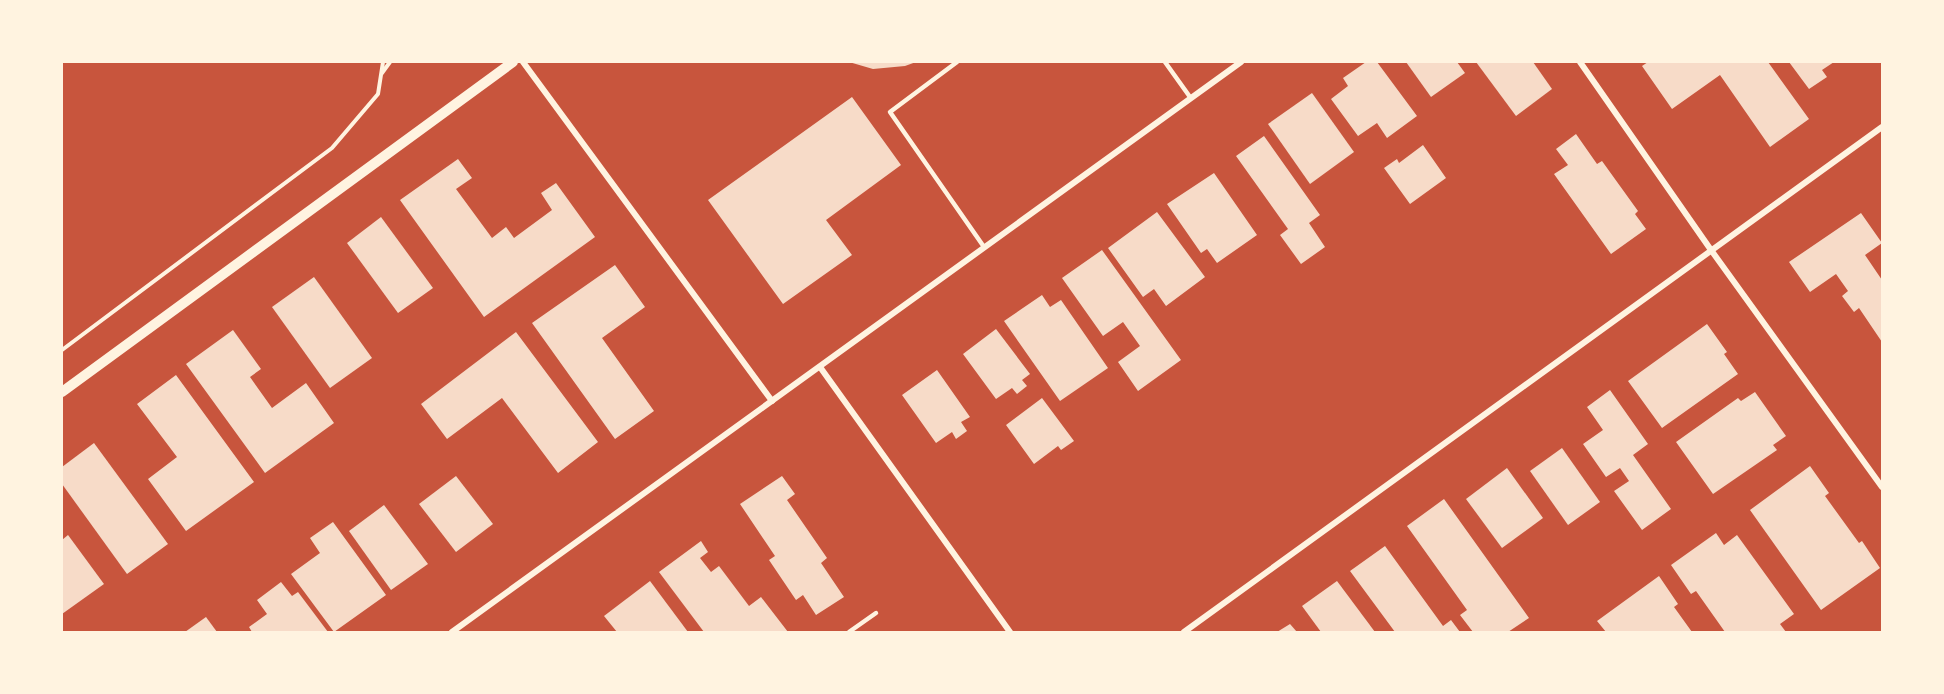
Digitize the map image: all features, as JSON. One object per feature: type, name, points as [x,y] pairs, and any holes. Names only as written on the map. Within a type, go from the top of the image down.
[{"type":"street","points":[[62,392],[513,62]]},
{"type":"street","points":[[523,62],[772,400]]},
{"type":"street","points":[[452,633],[1241,62]]},
{"type":"street","points":[[1580,62],[1711,250],[1882,487]]},
{"type":"street","points":[[1184,633],[1882,127]]},
{"type":"street","points":[[820,367],[1010,633]]},
{"type":"lane","points":[[957,62],[890,112],[984,248]]},
{"type":"lane","points":[[1165,62],[1190,97]]},
{"type":"lane","points":[[849,633],[876,614]]},
{"type":"path","points":[[62,350],[332,148],[378,94],[383,62]]},
{"type":"path","points":[[381,74],[390,62]]},
{"type":"building","points":[[849,62],[916,62],[905,66],[873,69]]},
{"type":"building","points":[[1366,62],[1377,62],[1417,116],[1387,138],[1377,123],[1358,136],[1331,99],[1348,86],[1343,78]]},
{"type":"building","points":[[1406,62],[1457,62],[1465,73],[1431,97]]},
{"type":"building","points":[[1476,62],[1533,62],[1552,89],[1516,116]]},
{"type":"building","points":[[1648,62],[1768,62],[1809,119],[1770,147],[1720,75],[1672,109],[1642,66]]},
{"type":"building","points":[[1789,62],[1834,62],[1822,70],[1827,77],[1809,89]]},
{"type":"building","points":[[1312,93],[1354,152],[1310,184],[1268,124]]},
{"type":"building","points":[[852,97],[901,165],[826,220],[852,255],[783,304],[708,200]]},
{"type":"building","points":[[1576,134],[1597,164],[1602,161],[1638,211],[1635,214],[1646,229],[1611,254],[1554,174],[1568,165],[1556,149]]},
{"type":"building","points":[[1264,136],[1320,215],[1309,223],[1325,247],[1301,264],[1280,235],[1288,229],[1236,156]]},
{"type":"building","points":[[1423,145],[1446,178],[1410,204],[1384,168],[1397,159],[1399,163]]},
{"type":"building","points":[[458,159],[472,178],[456,189],[492,238],[506,227],[514,238],[552,210],[541,193],[556,183],[595,237],[484,317],[400,200]]},
{"type":"building","points":[[1214,173],[1257,235],[1217,263],[1207,249],[1201,253],[1167,204]]},
{"type":"building","points":[[1157,212],[1205,277],[1166,306],[1154,289],[1143,297],[1108,248]]},
{"type":"building","points":[[1861,213],[1882,243],[1865,255],[1882,280],[1882,342],[1859,308],[1854,312],[1842,296],[1848,291],[1836,274],[1810,292],[1789,262]]},
{"type":"building","points":[[381,217],[433,288],[398,313],[347,243]]},
{"type":"building","points":[[1102,250],[1181,360],[1138,391],[1118,362],[1140,346],[1123,322],[1103,336],[1062,278]]},
{"type":"building","points":[[615,265],[645,307],[602,338],[654,411],[615,439],[532,323]]},
{"type":"building","points":[[314,277],[372,358],[330,388],[272,307]]},
{"type":"building","points":[[1042,295],[1050,307],[1061,300],[1108,368],[1060,401],[1004,321]]},
{"type":"building","points":[[1707,324],[1727,352],[1724,354],[1738,374],[1662,428],[1628,381]]},
{"type":"building","points":[[996,329],[1030,374],[1022,380],[1027,386],[1017,394],[1012,388],[996,399],[963,354]]},
{"type":"building","points":[[233,330],[261,369],[250,377],[272,408],[306,383],[334,423],[265,473],[186,364]]},
{"type":"building","points":[[516,332],[598,442],[558,473],[502,398],[447,439],[421,404]]},
{"type":"building","points":[[937,370],[970,417],[961,422],[967,431],[956,439],[952,432],[936,443],[902,395]]},
{"type":"building","points":[[176,375],[254,482],[186,531],[148,479],[177,457],[137,404]]},
{"type":"building","points":[[1610,390],[1648,444],[1633,455],[1671,509],[1642,530],[1614,491],[1629,481],[1620,468],[1606,477],[1583,444],[1603,430],[1587,407]]},
{"type":"building","points":[[1755,392],[1786,436],[1773,445],[1777,450],[1713,494],[1676,442],[1738,398],[1741,401]]},
{"type":"building","points":[[1042,398],[1074,441],[1061,450],[1058,446],[1034,464],[1006,425]]},
{"type":"building","points":[[94,443],[168,544],[127,574],[62,484],[62,467]]},
{"type":"building","points":[[1562,448],[1600,502],[1568,525],[1530,471]]},
{"type":"building","points":[[1810,466],[1829,493],[1825,496],[1859,543],[1862,541],[1880,568],[1821,610],[1750,510]]},
{"type":"building","points":[[1507,468],[1543,518],[1502,548],[1466,499]]},
{"type":"building","points":[[456,476],[493,524],[456,552],[419,504]]},
{"type":"building","points":[[782,476],[795,494],[787,500],[827,558],[821,563],[844,597],[816,615],[803,595],[796,600],[769,560],[775,556],[740,504]]},
{"type":"building","points":[[1444,499],[1529,618],[1508,632],[1473,632],[1460,615],[1467,610],[1407,526]]},
{"type":"building","points":[[384,505],[428,564],[391,590],[349,531]]},
{"type":"building","points":[[333,522],[386,595],[334,632],[291,574],[320,553],[310,538]]},
{"type":"building","points":[[1716,533],[1724,545],[1737,535],[1794,614],[1780,624],[1786,632],[1725,632],[1696,591],[1691,594],[1671,565]]},
{"type":"building","points":[[68,535],[104,584],[62,614],[62,540]]},
{"type":"building","points":[[701,541],[708,552],[700,558],[711,572],[719,566],[749,606],[761,597],[788,632],[704,632],[659,572]]},
{"type":"building","points":[[1385,546],[1443,626],[1451,620],[1460,632],[1395,632],[1350,571]]},
{"type":"building","points":[[1659,576],[1678,604],[1674,607],[1692,632],[1606,632],[1597,621]]},
{"type":"building","points":[[650,581],[688,632],[617,632],[604,616]]},
{"type":"building","points":[[1337,581],[1375,632],[1321,632],[1302,606]]},
{"type":"building","points":[[281,582],[292,596],[298,592],[328,632],[252,632],[249,627],[267,614],[257,600]]},
{"type":"building","points":[[206,617],[217,632],[185,632]]},
{"type":"building","points":[[1290,624],[1297,632],[1277,632]]}]
